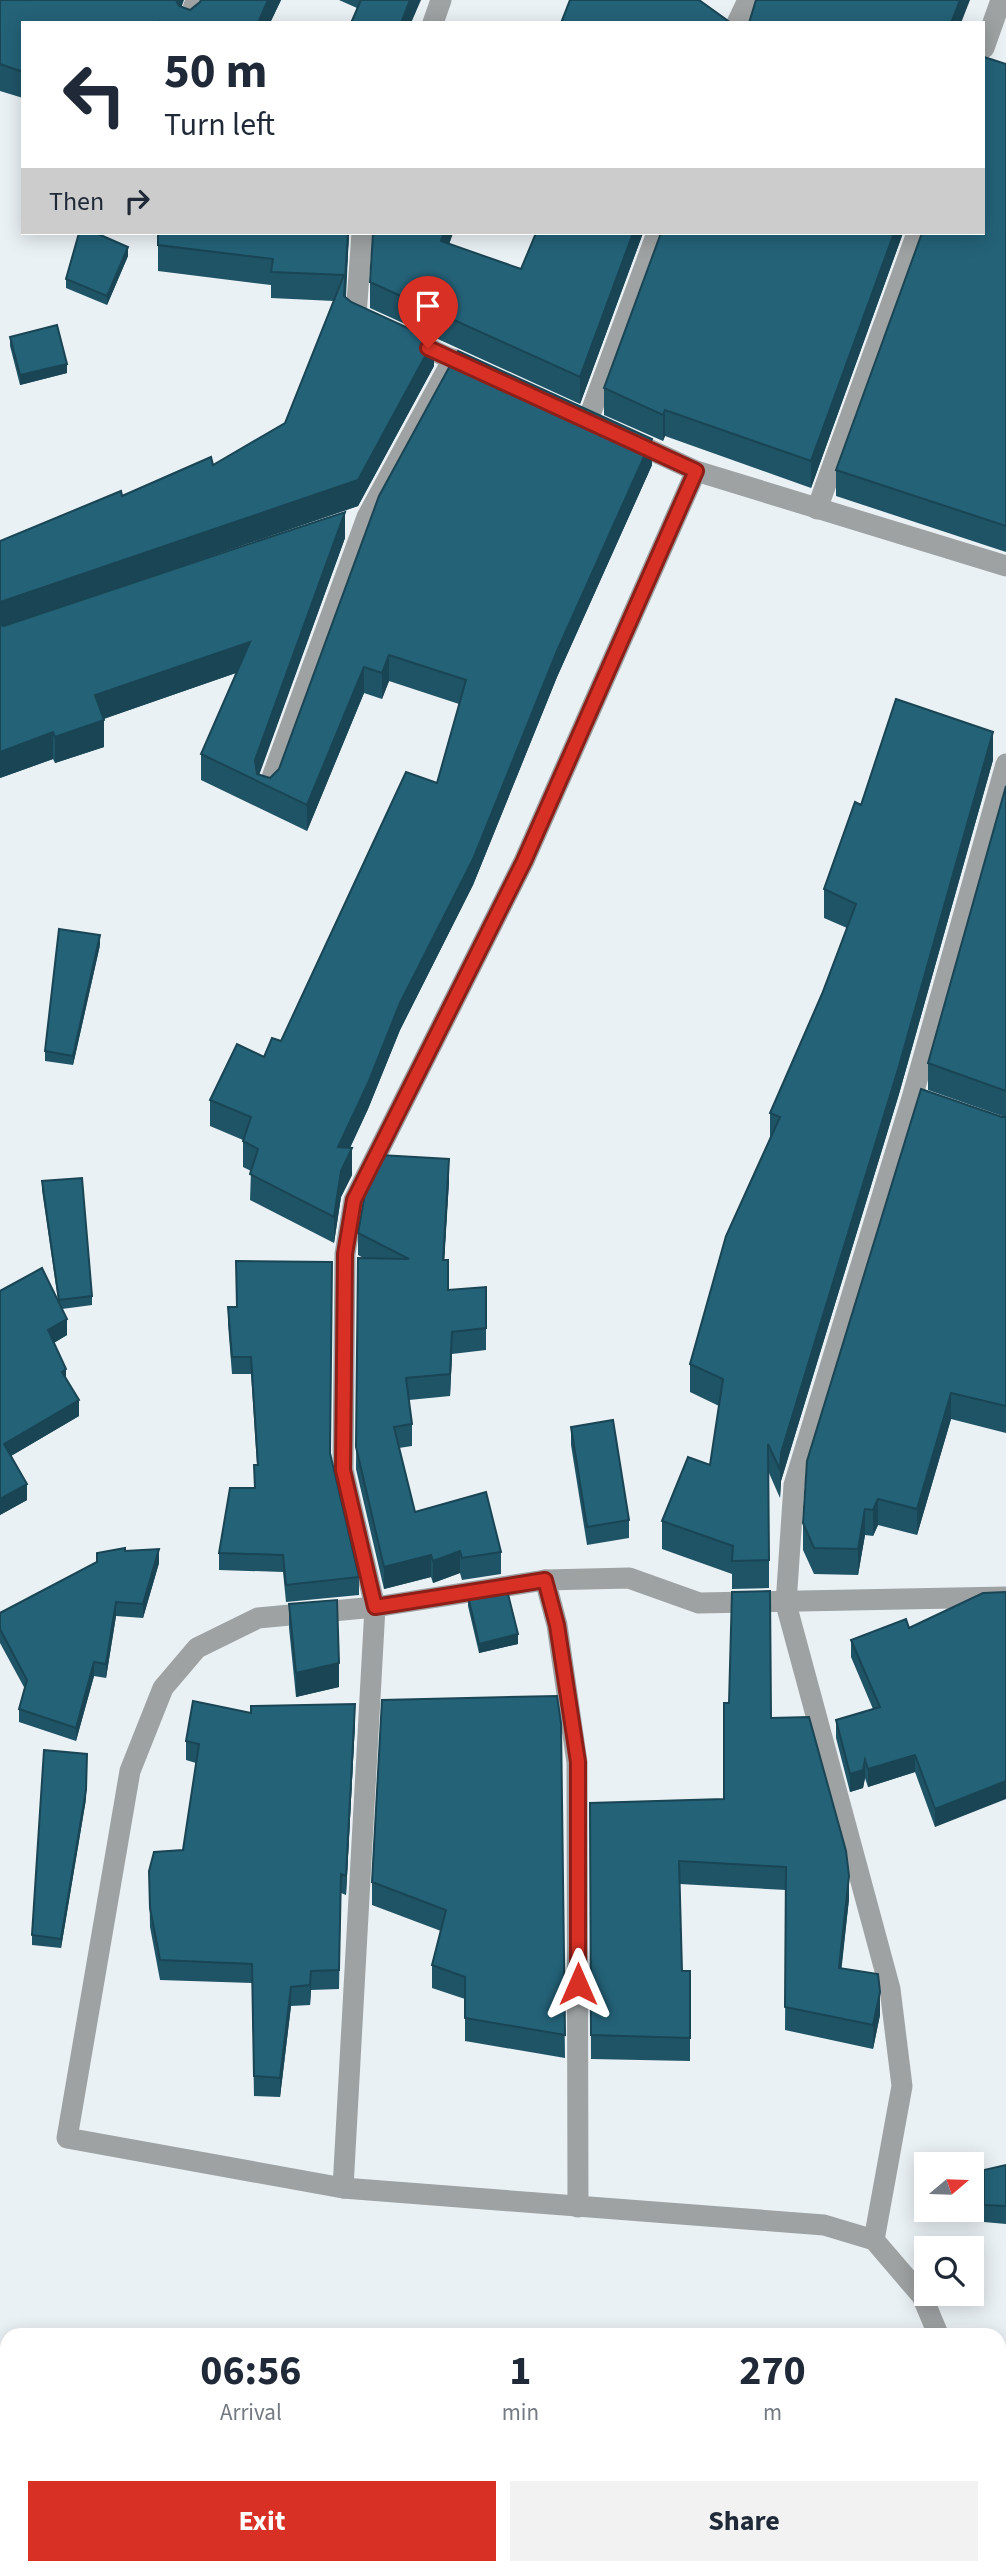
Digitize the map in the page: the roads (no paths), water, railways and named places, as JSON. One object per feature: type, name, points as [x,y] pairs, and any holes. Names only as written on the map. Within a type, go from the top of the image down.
[{"type":"street","points":[[189,21],[196,0]]},
{"type":"street","points":[[434,21],[442,0]]},
{"type":"street","points":[[738,21],[748,0]]},
{"type":"street","points":[[985,44],[1001,0]]},
{"type":"street","points":[[362,235],[356,316],[502,381]]},
{"type":"street","points":[[588,420],[656,235]]},
{"type":"street","points":[[817,509],[916,235]]},
{"type":"street","points":[[267,790],[367,517],[453,359]]},
{"type":"street","points":[[563,409],[696,471],[1006,566]]},
{"type":"street","points":[[343,2188],[375,1607],[343,1470],[345,1254],[354,1200],[524,861],[696,471]]},
{"type":"street","points":[[341,526],[367,517]]},
{"type":"street","points":[[874,2240],[902,2086],[890,1989],[786,1604],[794,1485],[912,1098],[1006,764]]},
{"type":"street","points":[[912,1098],[935,1106]]},
{"type":"street","points":[[935,2328],[922,2296],[874,2240],[824,2225],[343,2188],[67,2137],[130,1771],[163,1688],[197,1648],[258,1618],[375,1607],[545,1580],[629,1578],[699,1603],[786,1604],[1006,1597]]},
{"type":"street","points":[[545,1580],[557,1625],[578,1762],[578,2207]]}]
